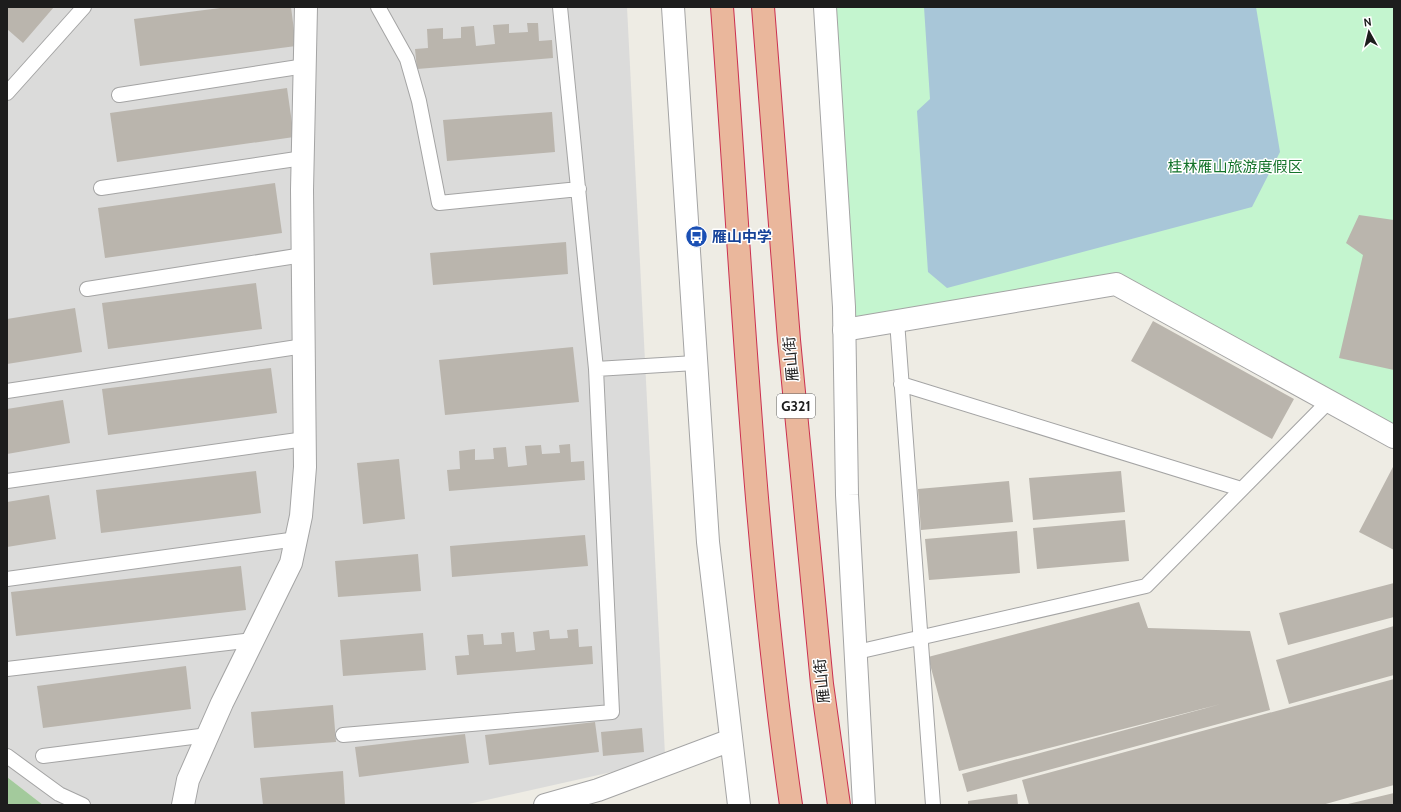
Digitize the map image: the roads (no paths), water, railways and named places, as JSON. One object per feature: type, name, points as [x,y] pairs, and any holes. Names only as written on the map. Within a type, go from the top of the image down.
[{"type":"highway","points":[[722,7],[753,452],[780,730],[791,805]]},
{"type":"highway","name":"雁山街","points":[[763,7],[792,363],[822,684],[838,805]]},
{"type":"street","points":[[183,805],[188,780],[291,562],[302,516],[305,439],[303,158],[306,7]]},
{"type":"street","points":[[673,7],[695,363],[708,542],[739,805]]},
{"type":"street","points":[[826,7],[844,330],[847,495],[857,652],[864,805]]},
{"type":"street","points":[[844,330],[1116,284],[1394,437]]},
{"type":"street","points":[[545,805],[598,790],[731,740]]},
{"type":"lane","points":[[7,93],[84,7]]},
{"type":"lane","points":[[378,7],[407,59],[419,101],[439,203],[579,189]]},
{"type":"lane","points":[[343,734],[612,712],[596,369],[560,7]]},
{"type":"lane","points":[[119,95],[305,66]]},
{"type":"lane","points":[[101,188],[303,158]]},
{"type":"lane","points":[[87,289],[303,255]]},
{"type":"lane","points":[[896,321],[933,805]]},
{"type":"lane","points":[[7,391],[304,346]]},
{"type":"lane","points":[[596,369],[695,363]]},
{"type":"lane","points":[[901,384],[1241,489]]},
{"type":"lane","points":[[857,652],[1146,586],[1329,401]]},
{"type":"lane","points":[[7,481],[305,439]]},
{"type":"lane","points":[[7,579],[297,539]]},
{"type":"lane","points":[[7,669],[254,640]]},
{"type":"lane","points":[[43,756],[208,736]]},
{"type":"lane","points":[[7,756],[59,794],[83,805]]},
{"type":"water","points":[[924,7],[1256,7],[1280,152],[1252,207],[947,288],[928,272],[917,111],[930,99]]},
{"type":"place","name":"雁山中学","points":[[697,237]]},
{"type":"park label","name":"桂林雁山旅游度假区","points":[[1235,167]]}]
